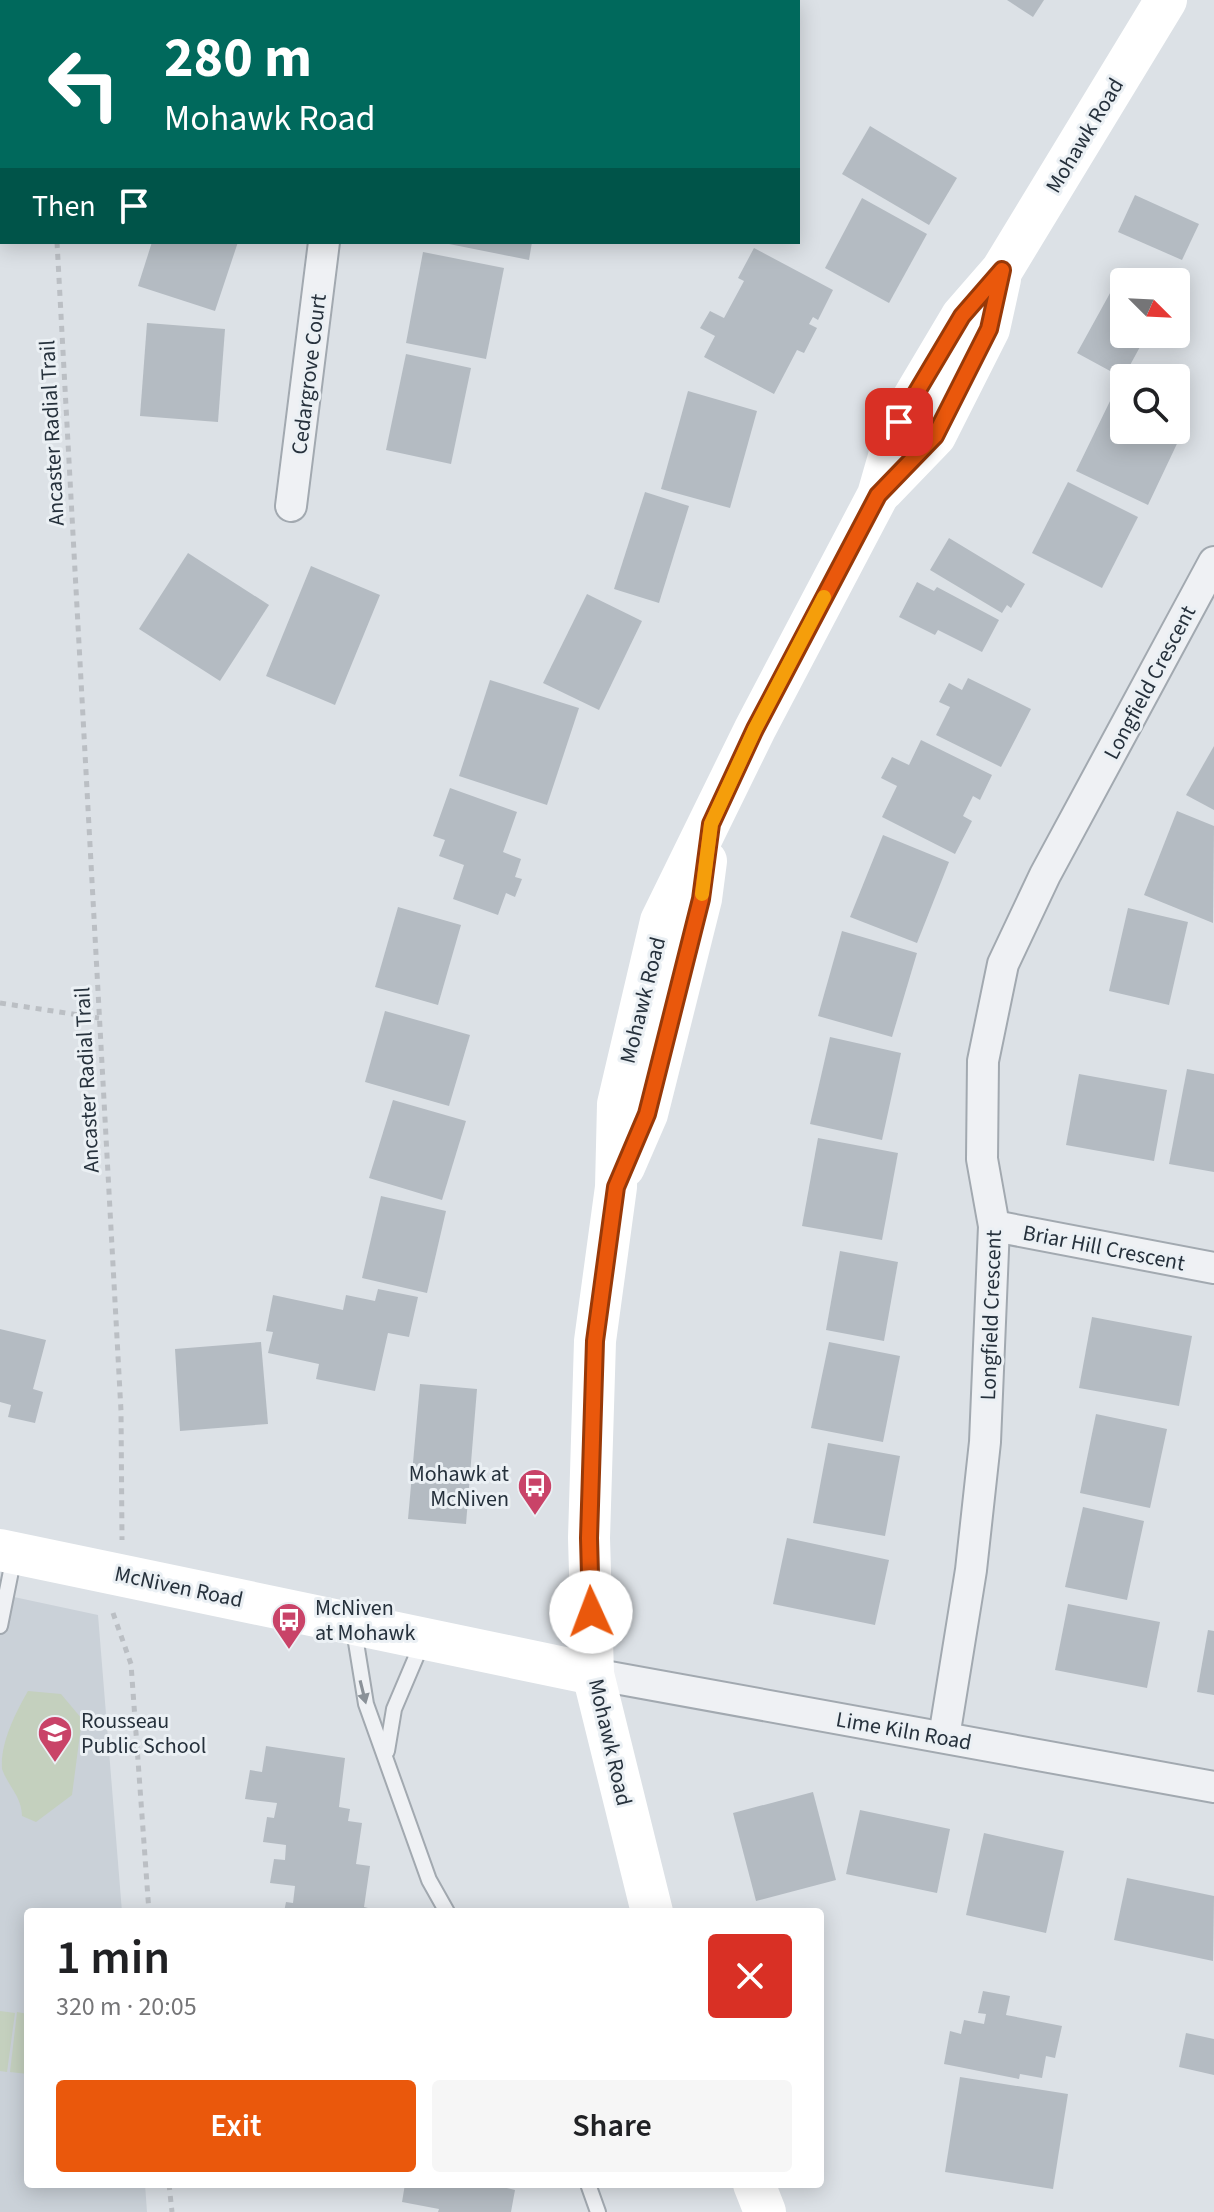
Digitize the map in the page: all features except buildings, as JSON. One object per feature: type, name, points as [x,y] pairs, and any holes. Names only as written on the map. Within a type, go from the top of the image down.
[{"type":"main road","name":"Mohawk Road","points":[[651,1908],[593,1674],[589,1538],[595,1341],[616,1187],[618,1104],[646,976],[661,921],[755,729],[878,495],[899,422],[962,316],[1002,270],[1166,0]]},
{"type":"main road","name":"McNiven Road","points":[[7,1551],[593,1674]]},
{"type":"main road","points":[[756,2188],[765,2212]]},
{"type":"street","name":"Cedargrove Court","points":[[291,506],[324,244]]},
{"type":"street","name":"Longfield Crescent","points":[[944,1737],[971,1570],[985,1442],[994,1226],[982,1159],[983,1061],[1003,964],[1045,875],[1214,562]]},
{"type":"street","name":"Briar Hill Crescent","points":[[994,1226],[1214,1268]]},
{"type":"street","name":"Lime Kiln Road","points":[[593,1674],[1214,1787]]},
{"type":"lane","points":[[0,1626],[7,1551]]},
{"type":"lane","points":[[353,1622],[366,1704],[429,1880],[445,1908]]},
{"type":"lane","points":[[387,1760],[394,1709],[424,1637]]},
{"type":"lane","points":[[589,2188],[598,2212]]},
{"type":"path","name":"Ancaster Radial Trail","points":[[57,244],[121,1411],[124,1532],[111,1605],[131,1664],[149,1908]]},
{"type":"path","points":[[0,1003],[99,1018]]},
{"type":"path","points":[[169,2188],[172,2212]]},
{"type":"shaded area","name":"Rousseau Public School","points":[[0,1594],[98,1615],[122,1908],[24,1908],[24,2188],[145,2188],[147,2212],[0,2212]]},
{"type":"green space","points":[[28,1691],[61,1694],[82,1719],[72,1795],[36,1822],[22,1816],[20,1803],[2,1769],[6,1738]]},
{"type":"green space","points":[[0,2011],[15,2013],[7,2072],[0,2071]]},
{"type":"green space","points":[[17,2012],[24,2013],[24,2074],[10,2072]]},
{"type":"slow traffic","points":[[702,894],[711,824],[755,729],[824,597]]},
{"type":"place","name":"Mohawk at McNiven","points":[[535,1517]]},
{"type":"place","name":"McNiven at Mohawk","points":[[289,1651]]},
{"type":"place","name":"Rousseau Public School","points":[[55,1764]]},
{"type":"route","points":[[591,1612],[589,1538],[595,1341],[616,1187],[647,1114],[701,899],[711,824],[755,729],[878,495],[935,436],[989,329],[1002,270],[962,316],[899,422]]}]
